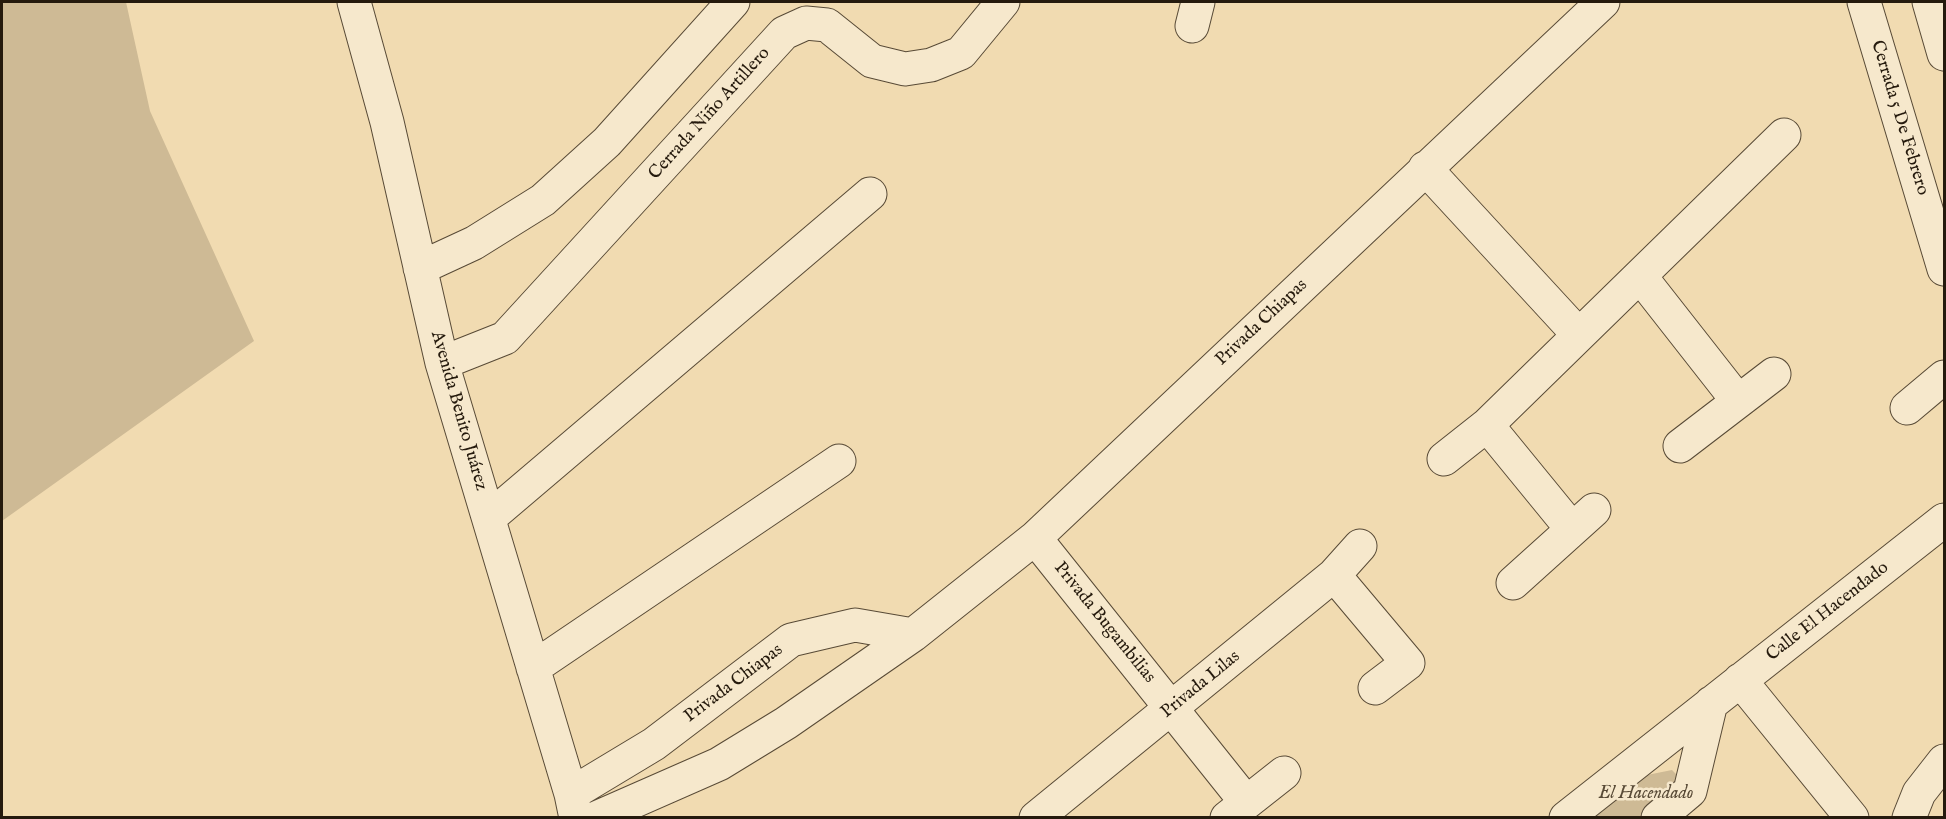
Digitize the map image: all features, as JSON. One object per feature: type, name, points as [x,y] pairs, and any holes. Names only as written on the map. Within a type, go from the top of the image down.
[{"type":"street","name":"Avenida Benito Juárez","points":[[354,2],[387,122],[442,363],[574,806]]},
{"type":"street","points":[[420,268],[474,243],[543,200],[607,142],[731,2]]},
{"type":"street","name":"Cerrada Niño Artillero","points":[[442,363],[505,338],[784,33],[806,23],[827,25],[872,61],[905,69],[932,65],[961,53],[1003,2]]},
{"type":"street","name":"Privada Chiapas","points":[[597,818],[718,764],[786,723],[913,635],[1035,538],[1603,2]]},
{"type":"street","name":"Cerrada 5 De Febrero","points":[[1864,2],[1944,269]]},
{"type":"street","points":[[1929,2],[1944,54]]},
{"type":"street","points":[[1444,459],[1487,425],[1784,135]]},
{"type":"street","points":[[1425,168],[1578,334]]},
{"type":"street","points":[[489,518],[870,194]]},
{"type":"street","points":[[1640,276],[1738,401]]},
{"type":"street","points":[[1680,446],[1774,374]]},
{"type":"street","points":[[1907,408],[1944,377]]},
{"type":"street","points":[[1487,425],[1583,519],[1513,583]]},
{"type":"street","points":[[533,668],[839,461]]},
{"type":"street","name":"Calle El Hacendado","points":[[1566,818],[1944,520]]},
{"type":"street","name":"Privada Bugambilias","points":[[1035,538],[1173,708],[1236,810]]},
{"type":"street","name":"Privada Lilas","points":[[1036,818],[1334,575],[1360,546]]},
{"type":"street","points":[[1334,575],[1408,663],[1375,688]]},
{"type":"street","name":"Privada Chiapas","points":[[574,806],[791,640],[855,625],[913,635]]},
{"type":"street","points":[[1740,680],[1852,818]]},
{"type":"street","points":[[1658,818],[1690,791],[1711,703]]},
{"type":"street","points":[[1909,818],[1919,793],[1944,764]]},
{"type":"street","points":[[1236,810],[1284,773]]},
{"type":"green space","points":[[2,2],[126,2],[150,111],[254,341],[2,521]]},
{"type":"green space","name":"El Hacendado","points":[[1672,770],[1683,781],[1647,817],[1587,818],[1637,777]]}]
